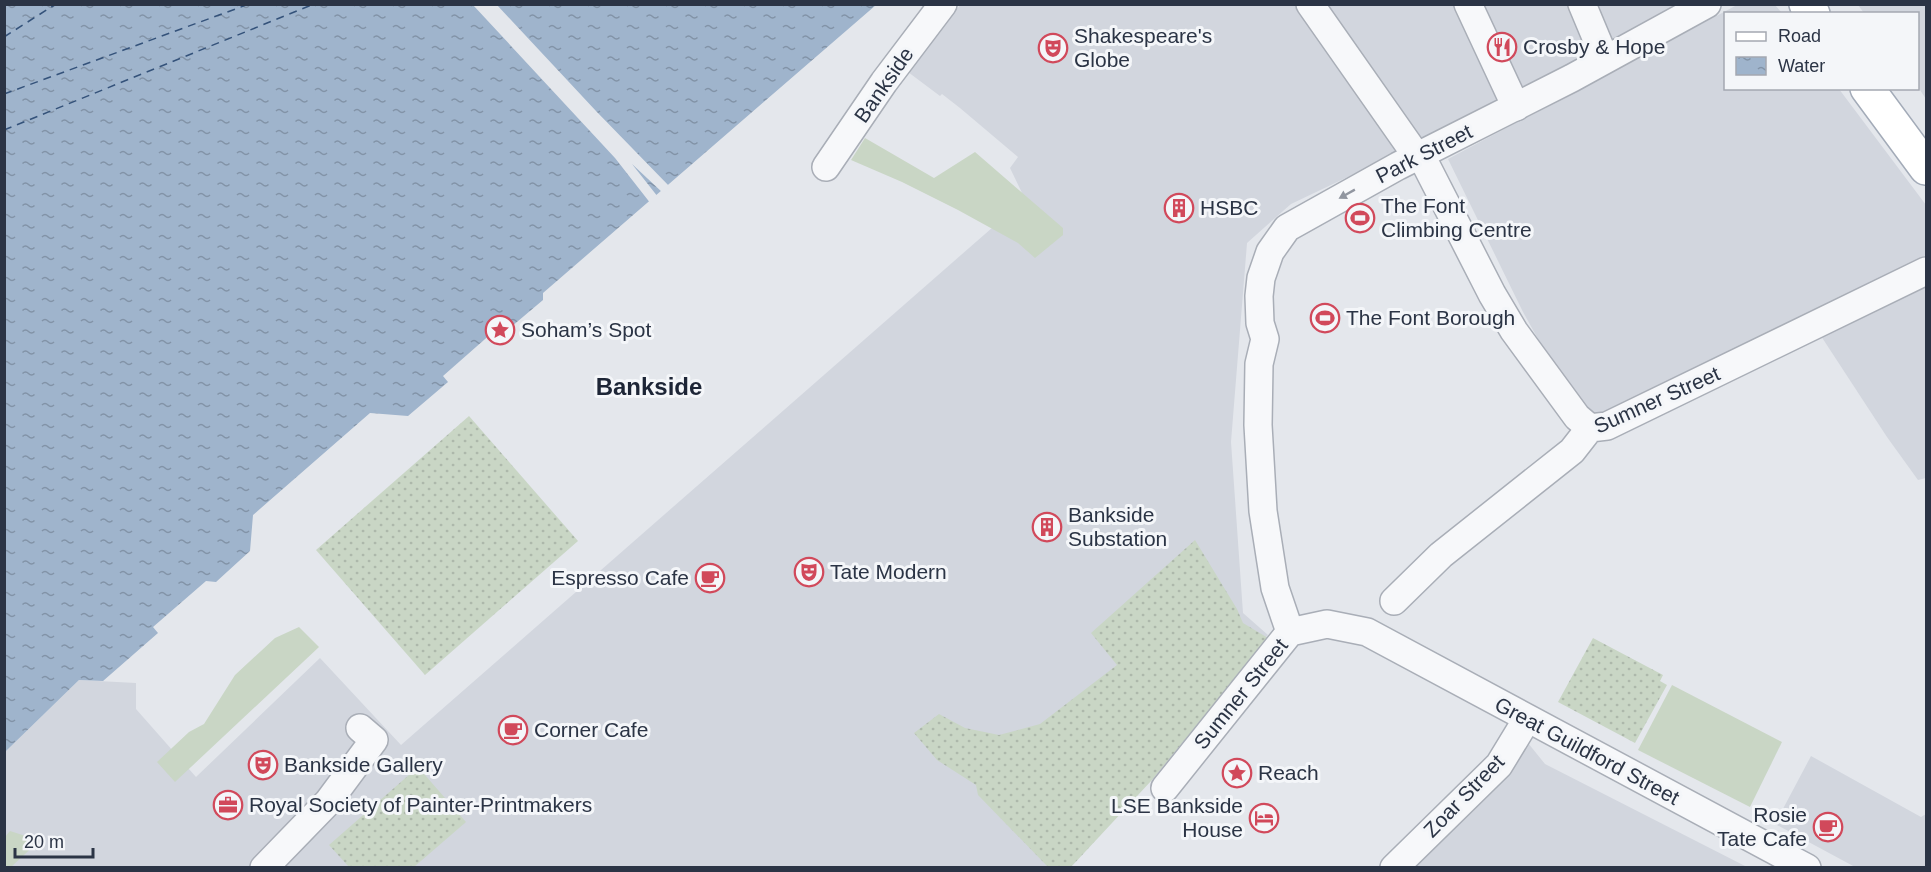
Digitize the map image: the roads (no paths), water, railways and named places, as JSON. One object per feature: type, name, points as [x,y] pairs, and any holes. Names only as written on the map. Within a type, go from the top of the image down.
[{"type":"main road","points":[[1873,97],[1926,168]]},
{"type":"street","name":"Bankside","points":[[826,167],[884,82],[943,4]]},
{"type":"street","points":[[1310,4],[1427,166],[1492,294],[1514,331],[1577,417],[1590,428]]},
{"type":"street","points":[[1468,4],[1516,107]]},
{"type":"street","points":[[1582,4],[1605,59]]},
{"type":"street","name":"Park Street","points":[[1290,632],[1275,588],[1263,511],[1258,425],[1259,364],[1265,339],[1260,323],[1261,278],[1270,252],[1287,228],[1418,156],[1516,107],[1707,4]]},
{"type":"street","name":"Sumner Street","points":[[1394,601],[1441,555],[1572,451],[1590,428],[1607,426],[1926,270]]},
{"type":"street","name":"Sumner Street","points":[[1165,788],[1290,632],[1327,624],[1367,632]]},
{"type":"street","name":"Great Guildford Street","points":[[1367,632],[1807,867]]},
{"type":"street","name":"Zoar Street","points":[[1394,867],[1499,765],[1527,719]]},
{"type":"street","points":[[264,867],[328,802],[374,740],[360,728]]},
{"type":"water","points":[[5,5],[876,5],[543,293],[543,300],[511,327],[501,325],[443,376],[448,382],[408,416],[370,413],[253,515],[250,551],[216,582],[206,581],[153,627],[158,633],[103,681],[79,680],[5,752]]},
{"type":"place","name":"Crosby & Hope","points":[[1502,47]]},
{"type":"place","name":"Shakespeare's Globe","points":[[1053,48]]},
{"type":"place","name":"HSBC","points":[[1179,208]]},
{"type":"place","name":"The Font Climbing Centre","points":[[1360,218]]},
{"type":"place","name":"The Font Borough","points":[[1325,318]]},
{"type":"place","name":"Soham’s Spot","points":[[500,330]]},
{"type":"place","name":"Bankside Substation","points":[[1047,527]]},
{"type":"place","name":"Tate Modern","points":[[809,572]]},
{"type":"place","name":"Espresso Cafe","points":[[710,578]]},
{"type":"place","name":"Corner Cafe","points":[[513,730]]},
{"type":"place","name":"Bankside Gallery","points":[[263,765]]},
{"type":"place","name":"Reach","points":[[1237,773]]},
{"type":"place","name":"Royal Society of Painter-Printmakers","points":[[228,805]]},
{"type":"place","name":"LSE Bankside House","points":[[1264,818]]},
{"type":"place","name":"Rosie Tate Cafe","points":[[1828,827]]},
{"type":"district","name":"Bankside","points":[[649,387]]}]
